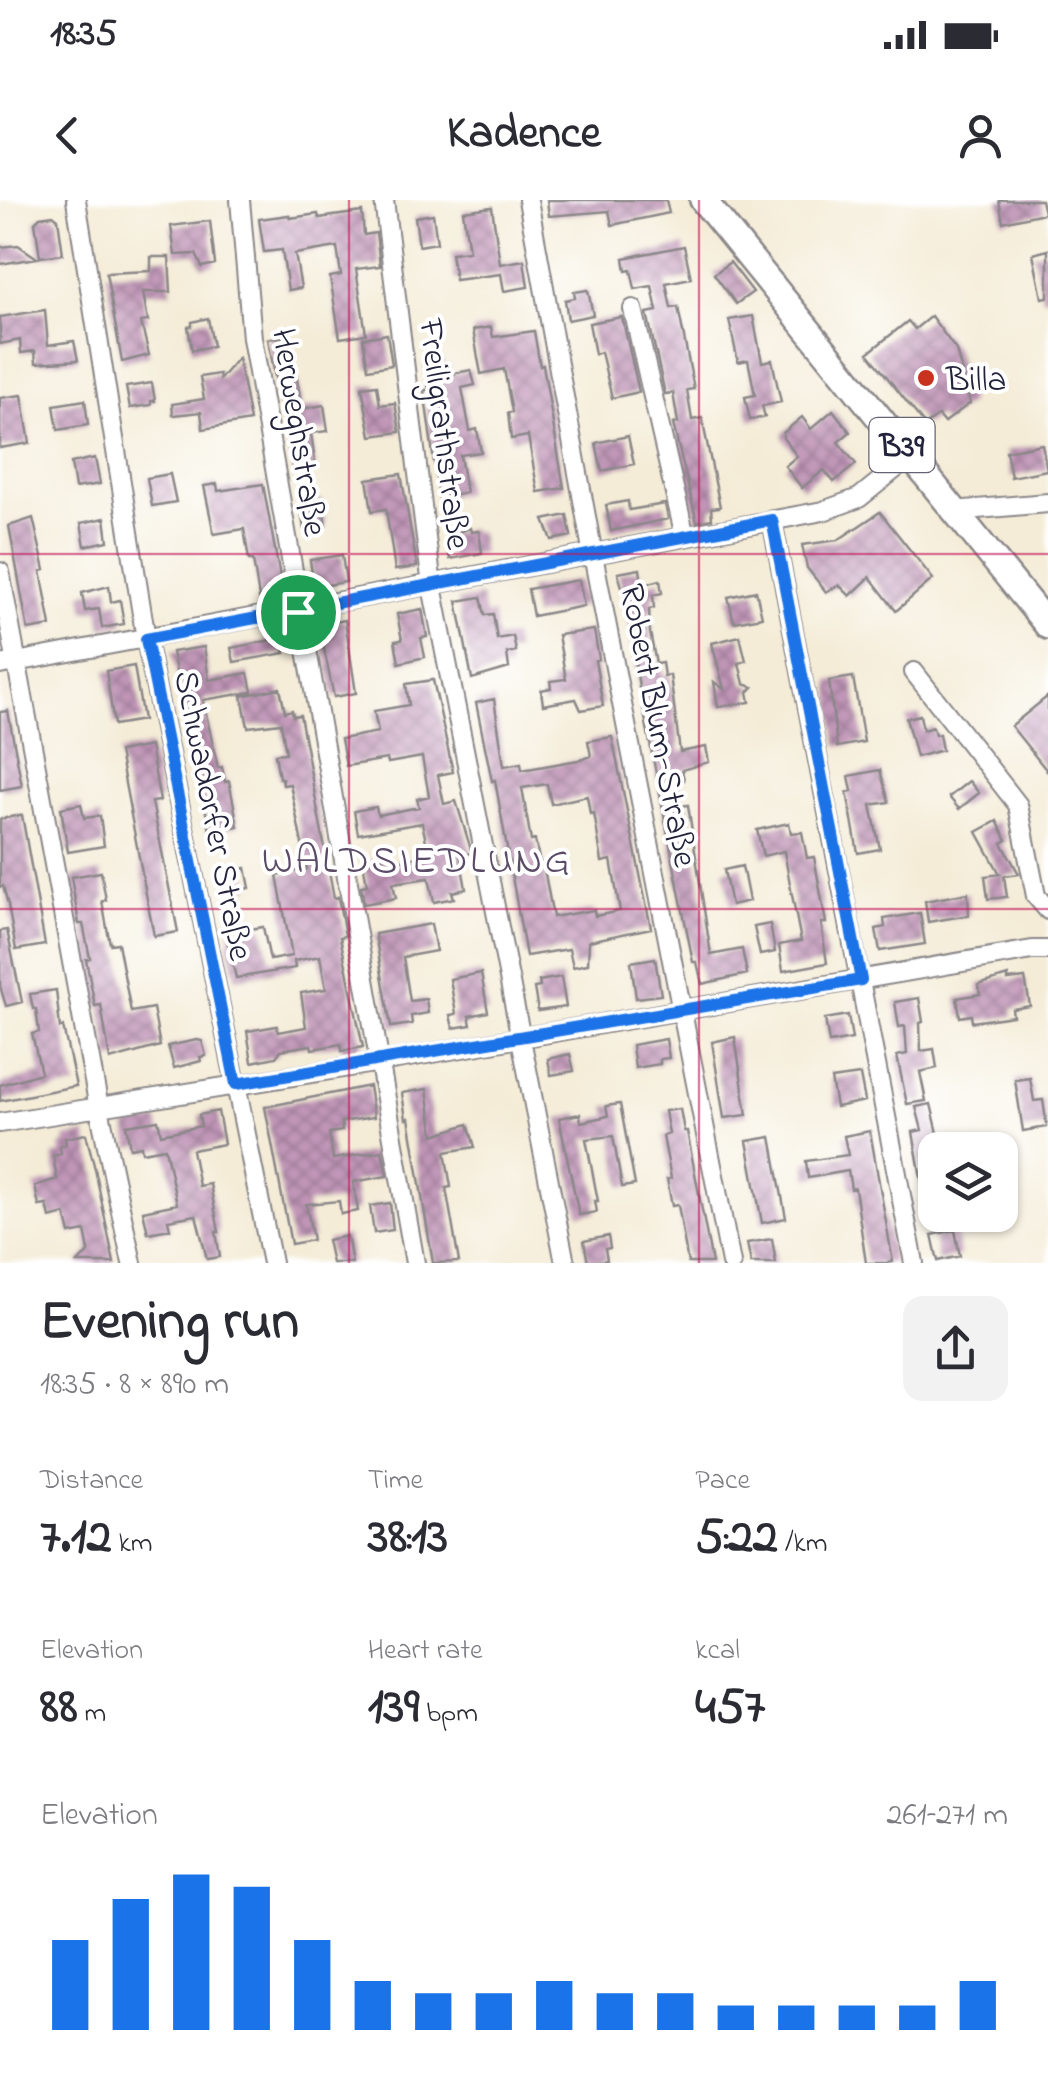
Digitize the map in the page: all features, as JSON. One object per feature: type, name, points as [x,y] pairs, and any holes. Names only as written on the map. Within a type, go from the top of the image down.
[{"type":"main road","name":"B39","points":[[703,200],[1048,626]]},
{"type":"street","name":"Schwadorfer Straße","points":[[76,200],[146,639],[272,1263]]},
{"type":"street","name":"Herweghstraße","points":[[240,200],[252,338],[415,1263]]},
{"type":"street","name":"Freiligrathstraße","points":[[384,200],[432,586],[565,1263]]},
{"type":"street","name":"Robert Blum-Straße","points":[[528,200],[730,1263]]},
{"type":"street","points":[[633,309],[685,537]]},
{"type":"street","points":[[8,664],[823,511],[859,498],[911,456]]},
{"type":"street","points":[[953,511],[1048,504]]},
{"type":"street","points":[[772,520],[914,1263]]},
{"type":"street","points":[[0,572],[8,664],[132,1263]]},
{"type":"street","points":[[914,672],[1018,805],[1036,896],[1048,910]]},
{"type":"street","points":[[0,1122],[1048,950]]},
{"type":"building","points":[[547,200],[666,200],[669,213],[612,225],[609,211],[549,216]]},
{"type":"building","points":[[999,200],[1041,200],[1044,213],[1003,222]]},
{"type":"building","points":[[492,207],[500,264],[524,260],[528,287],[504,291],[501,274],[455,280],[451,253],[469,251],[463,211]]},
{"type":"building","points":[[362,212],[364,235],[376,233],[380,266],[356,269],[366,334],[340,338],[330,277],[341,275],[337,247],[295,254],[301,288],[288,290],[282,250],[264,252],[259,219],[318,214],[319,218]]},
{"type":"building","points":[[433,214],[437,243],[419,246],[415,217]]},
{"type":"building","points":[[53,215],[58,219],[63,254],[40,257],[35,222]]},
{"type":"building","points":[[210,221],[215,264],[202,267],[196,254],[175,255],[171,226]]},
{"type":"building","points":[[18,245],[37,258],[0,264],[0,247]]},
{"type":"building","points":[[684,246],[691,278],[666,283],[671,308],[678,307],[694,389],[687,390],[692,420],[702,418],[720,507],[711,508],[712,519],[697,522],[673,424],[678,423],[673,393],[665,394],[647,313],[657,311],[652,286],[635,289],[624,258]]},
{"type":"building","points":[[1048,250],[1048,297],[1042,298],[1033,254]]},
{"type":"building","points":[[151,257],[169,257],[171,292],[143,292],[148,321],[141,322],[149,355],[122,362],[106,273],[151,271]]},
{"type":"building","points":[[730,262],[753,292],[736,304],[714,274]]},
{"type":"building","points":[[588,290],[593,315],[568,320],[565,300],[575,298],[574,292]]},
{"type":"building","points":[[45,310],[48,345],[74,341],[78,360],[36,363],[35,351],[21,353],[20,340],[0,344],[0,317]]},
{"type":"building","points":[[753,316],[762,362],[772,360],[781,402],[762,406],[765,417],[750,420],[745,397],[755,395],[748,360],[738,362],[729,320]]},
{"type":"building","name":"Billa","points":[[931,316],[956,350],[970,403],[944,423],[938,416],[925,425],[868,353],[908,321],[915,329]]},
{"type":"building","points":[[622,317],[639,392],[612,398],[601,352],[595,354],[589,323]]},
{"type":"building","points":[[208,318],[213,346],[192,350],[188,327]]},
{"type":"building","points":[[491,327],[493,337],[534,331],[564,488],[538,492],[528,436],[511,439],[508,413],[512,412],[504,369],[481,374],[473,330]]},
{"type":"building","points":[[387,334],[392,365],[368,369],[363,338]]},
{"type":"building","points":[[290,336],[302,409],[324,405],[328,431],[311,433],[316,468],[293,472],[268,339]]},
{"type":"building","points":[[238,358],[250,421],[203,429],[201,412],[173,415],[172,404],[204,399],[200,377],[219,374],[220,379]]},
{"type":"building","points":[[442,359],[451,374],[471,370],[475,385],[462,388],[470,431],[477,429],[481,452],[460,455],[466,493],[439,498],[424,390],[429,390],[424,362]]},
{"type":"building","points":[[152,383],[155,401],[130,408],[126,387]]},
{"type":"building","points":[[377,385],[380,405],[395,403],[400,432],[371,436],[362,387]]},
{"type":"building","points":[[22,395],[30,443],[0,448],[0,398]]},
{"type":"building","points":[[85,400],[88,425],[58,430],[54,405]]},
{"type":"building","points":[[833,410],[850,432],[838,442],[856,464],[834,482],[824,470],[802,488],[785,466],[797,456],[783,433],[802,417],[811,429]]},
{"type":"building","points":[[628,436],[634,464],[602,471],[596,443]]},
{"type":"building","points":[[1042,444],[1047,470],[1011,477],[1006,451]]},
{"type":"building","points":[[95,458],[100,484],[75,488],[71,463]]},
{"type":"building","points":[[170,474],[176,502],[152,506],[147,478]]},
{"type":"building","points":[[401,474],[417,567],[395,570],[386,509],[372,511],[367,479]]},
{"type":"building","points":[[217,484],[218,491],[263,484],[284,599],[260,604],[244,529],[214,534],[204,486]]},
{"type":"building","points":[[322,500],[326,526],[304,530],[300,503]]},
{"type":"building","points":[[628,501],[629,510],[665,504],[668,519],[611,531],[606,505]]},
{"type":"building","points":[[880,512],[933,579],[896,611],[870,577],[850,596],[839,585],[826,592],[807,568],[802,545],[838,540]]},
{"type":"building","points":[[567,515],[571,536],[552,540],[544,520]]},
{"type":"building","points":[[33,518],[45,570],[41,571],[51,626],[28,630],[9,526]]},
{"type":"building","points":[[105,518],[108,541],[85,546],[81,523]]},
{"type":"building","points":[[470,528],[471,532],[479,531],[482,553],[450,559],[445,537]]},
{"type":"building","points":[[342,555],[346,582],[314,587],[310,560]]},
{"type":"building","points":[[640,569],[642,585],[660,580],[662,593],[653,595],[654,608],[649,609],[650,632],[656,664],[662,663],[664,676],[670,675],[680,752],[706,747],[709,762],[682,770],[684,780],[678,781],[681,806],[688,805],[711,955],[742,949],[747,974],[702,984],[697,962],[693,962],[618,573]]},
{"type":"building","points":[[579,580],[584,606],[533,616],[528,589]]},
{"type":"building","points":[[109,586],[111,602],[120,600],[124,624],[102,628],[99,609],[85,611],[82,593]]},
{"type":"building","points":[[756,591],[762,617],[734,622],[728,597]]},
{"type":"building","points":[[481,597],[485,615],[493,614],[497,639],[513,636],[516,651],[507,653],[509,668],[472,679],[457,601]]},
{"type":"building","points":[[422,609],[427,637],[421,638],[425,657],[399,663],[395,641],[402,640],[397,614]]},
{"type":"building","points":[[345,620],[356,693],[334,697],[319,625]]},
{"type":"building","points":[[594,630],[603,706],[581,710],[576,699],[543,705],[541,690],[551,688],[550,681],[566,679],[558,635]]},
{"type":"building","points":[[740,636],[746,661],[739,663],[744,684],[753,687],[748,692],[750,702],[718,707],[714,682],[724,689],[712,643]]},
{"type":"building","points":[[282,638],[285,653],[234,662],[231,648]]},
{"type":"building","points":[[204,647],[209,680],[248,673],[252,692],[203,700],[218,768],[222,767],[225,782],[229,781],[238,826],[210,831],[172,652]]},
{"type":"building","points":[[134,666],[143,720],[114,725],[106,671]]},
{"type":"building","points":[[853,677],[864,742],[837,747],[829,681]]},
{"type":"building","points":[[433,680],[453,772],[438,775],[444,804],[456,801],[472,853],[460,855],[466,889],[452,892],[454,898],[434,902],[429,878],[393,883],[396,898],[364,904],[361,886],[367,885],[363,862],[382,858],[384,864],[429,855],[422,823],[358,834],[354,811],[376,807],[378,815],[419,807],[417,799],[429,796],[422,757],[346,766],[341,739],[378,732],[374,711],[409,705],[406,684]]},
{"type":"building","points":[[280,688],[285,712],[292,710],[293,716],[300,715],[334,898],[338,897],[345,936],[340,937],[363,1047],[342,1051],[341,1044],[312,1049],[311,1045],[281,1050],[276,1057],[252,1062],[247,1031],[277,1026],[278,1032],[306,1027],[301,993],[326,989],[320,956],[294,961],[295,968],[236,978],[227,940],[231,939],[229,932],[263,927],[270,960],[292,956],[277,875],[307,869],[290,784],[283,785],[279,778],[275,754],[286,753],[281,723],[248,727],[242,696]]},
{"type":"building","points":[[1048,696],[1048,772],[1011,726]]},
{"type":"building","points":[[494,699],[504,766],[521,763],[522,770],[584,759],[591,756],[588,741],[612,737],[651,928],[589,941],[588,964],[573,967],[569,949],[526,956],[495,780],[492,781],[476,703]],"holes":[[[547,784],[551,804],[587,796],[590,814],[594,813],[602,862],[611,860],[620,911],[595,916],[594,910],[553,917],[543,863],[535,840],[531,841],[522,788]]]},
{"type":"building","points":[[8,711],[22,786],[0,790],[0,712]]},
{"type":"building","points":[[920,715],[923,730],[933,727],[935,735],[939,734],[942,750],[916,757],[906,718]]},
{"type":"building","points":[[150,746],[160,801],[152,802],[178,932],[154,936],[119,752]]},
{"type":"building","points":[[880,770],[889,802],[871,805],[880,849],[858,853],[847,792],[852,791],[849,776]]},
{"type":"building","points":[[969,781],[979,793],[959,809],[949,797]]},
{"type":"building","points":[[81,804],[84,818],[100,816],[104,846],[68,852],[61,808]]},
{"type":"building","points":[[22,815],[45,945],[16,950],[8,905],[3,886],[0,887],[0,819]]},
{"type":"building","points":[[997,821],[1007,840],[1002,843],[1019,874],[1004,876],[1007,897],[988,899],[985,876],[1000,874],[977,832]]},
{"type":"building","points":[[789,823],[791,833],[802,832],[807,858],[814,857],[826,923],[821,923],[827,963],[783,971],[779,945],[801,941],[784,851],[763,856],[757,830]]},
{"type":"building","points":[[742,866],[749,901],[731,905],[724,870]]},
{"type":"building","points":[[246,868],[250,888],[232,891],[228,872]]},
{"type":"building","points":[[101,872],[110,944],[118,943],[131,1012],[153,1008],[160,1046],[110,1060],[101,1005],[95,1006],[86,959],[90,958],[71,877]]},
{"type":"building","points":[[968,893],[969,915],[928,922],[925,901]]},
{"type":"building","points":[[920,913],[925,944],[880,951],[876,929],[885,927],[884,919]]},
{"type":"building","points":[[431,924],[436,951],[403,957],[410,1001],[426,999],[428,1013],[411,1016],[412,1024],[391,1027],[375,934]]},
{"type":"building","points":[[770,924],[775,952],[760,955],[754,927]]},
{"type":"building","points":[[7,930],[22,1002],[6,1006],[0,986],[0,931]]},
{"type":"building","points":[[655,958],[661,995],[636,998],[631,962]]},
{"type":"building","points":[[481,973],[488,1012],[469,1016],[471,1025],[453,1028],[450,1015],[456,1014],[450,979]]},
{"type":"building","points":[[1008,976],[1008,980],[1025,978],[1030,1006],[1012,1009],[1013,1016],[972,1022],[971,1015],[960,1017],[957,998],[980,994],[978,985]]},
{"type":"building","points":[[561,977],[566,1007],[538,1011],[534,988],[540,987],[539,981]]},
{"type":"building","points":[[56,990],[60,1028],[63,1027],[76,1086],[0,1101],[0,1085],[41,1073],[32,1034],[39,1032],[36,1009],[30,994]]},
{"type":"building","points":[[919,998],[923,1022],[921,1051],[934,1049],[937,1068],[920,1072],[926,1101],[907,1104],[897,1056],[907,1054],[905,1026],[899,1027],[895,1002]]},
{"type":"building","points":[[848,1015],[852,1039],[829,1043],[825,1019]]},
{"type":"building","points":[[735,1037],[747,1115],[724,1118],[712,1042]]},
{"type":"building","points":[[666,1039],[669,1058],[660,1059],[660,1064],[635,1068],[632,1045]]},
{"type":"building","points":[[202,1041],[206,1056],[174,1068],[168,1046]]},
{"type":"building","points":[[570,1054],[574,1071],[551,1075],[548,1059]]},
{"type":"building","points":[[860,1075],[865,1101],[836,1107],[831,1079]]},
{"type":"building","points":[[1030,1078],[1034,1101],[1043,1100],[1047,1127],[1023,1131],[1015,1080]]},
{"type":"building","points":[[369,1086],[374,1117],[341,1122],[342,1131],[329,1133],[333,1159],[382,1151],[387,1176],[353,1182],[358,1211],[341,1214],[339,1201],[306,1204],[313,1240],[291,1244],[265,1107]]},
{"type":"building","points":[[427,1089],[434,1135],[468,1124],[475,1147],[445,1152],[451,1187],[446,1188],[459,1262],[433,1263],[409,1118],[406,1119],[402,1093]]},
{"type":"building","points":[[620,1104],[635,1185],[622,1187],[613,1136],[586,1139],[597,1212],[579,1215],[559,1118],[580,1114],[581,1122],[608,1116],[606,1106]]},
{"type":"building","points":[[931,1104],[938,1132],[918,1132],[918,1161],[913,1132],[922,1130],[916,1107]]},
{"type":"building","points":[[680,1109],[712,1263],[688,1263],[678,1205],[672,1206],[663,1136],[669,1134],[665,1111]]},
{"type":"building","points":[[218,1111],[224,1144],[192,1150],[199,1186],[210,1184],[219,1232],[220,1257],[207,1259],[196,1215],[168,1220],[170,1229],[148,1233],[143,1211],[177,1204],[165,1148],[142,1152],[141,1146],[130,1148],[126,1125],[158,1120],[161,1134],[201,1126],[199,1115]]},
{"type":"building","points":[[870,1131],[893,1262],[866,1263],[855,1188],[851,1189],[848,1171],[808,1178],[806,1161],[848,1155],[844,1136]]},
{"type":"building","points":[[86,1134],[114,1263],[78,1263],[89,1251],[85,1231],[70,1234],[65,1214],[50,1218],[47,1205],[39,1206],[35,1186],[57,1179],[53,1156],[61,1154],[65,1138]]},
{"type":"building","points":[[771,1137],[786,1218],[762,1223],[747,1141]]},
{"type":"building","points":[[390,1203],[393,1230],[374,1233],[370,1206]]},
{"type":"building","points":[[955,1232],[960,1256],[938,1261],[932,1235]]},
{"type":"building","points":[[347,1236],[352,1263],[332,1263],[327,1240]]},
{"type":"building","points":[[608,1236],[607,1260],[588,1263],[584,1241]]},
{"type":"building","points":[[772,1239],[776,1263],[751,1263],[747,1243]]},
{"type":"place","name":"Billa","points":[[926,378]]},
{"type":"district","name":"WALDSIEDLUNG","points":[[417,858]]},
{"type":"route","points":[[772,520],[861,980],[236,1084],[146,639],[298,612],[772,520]]}]
